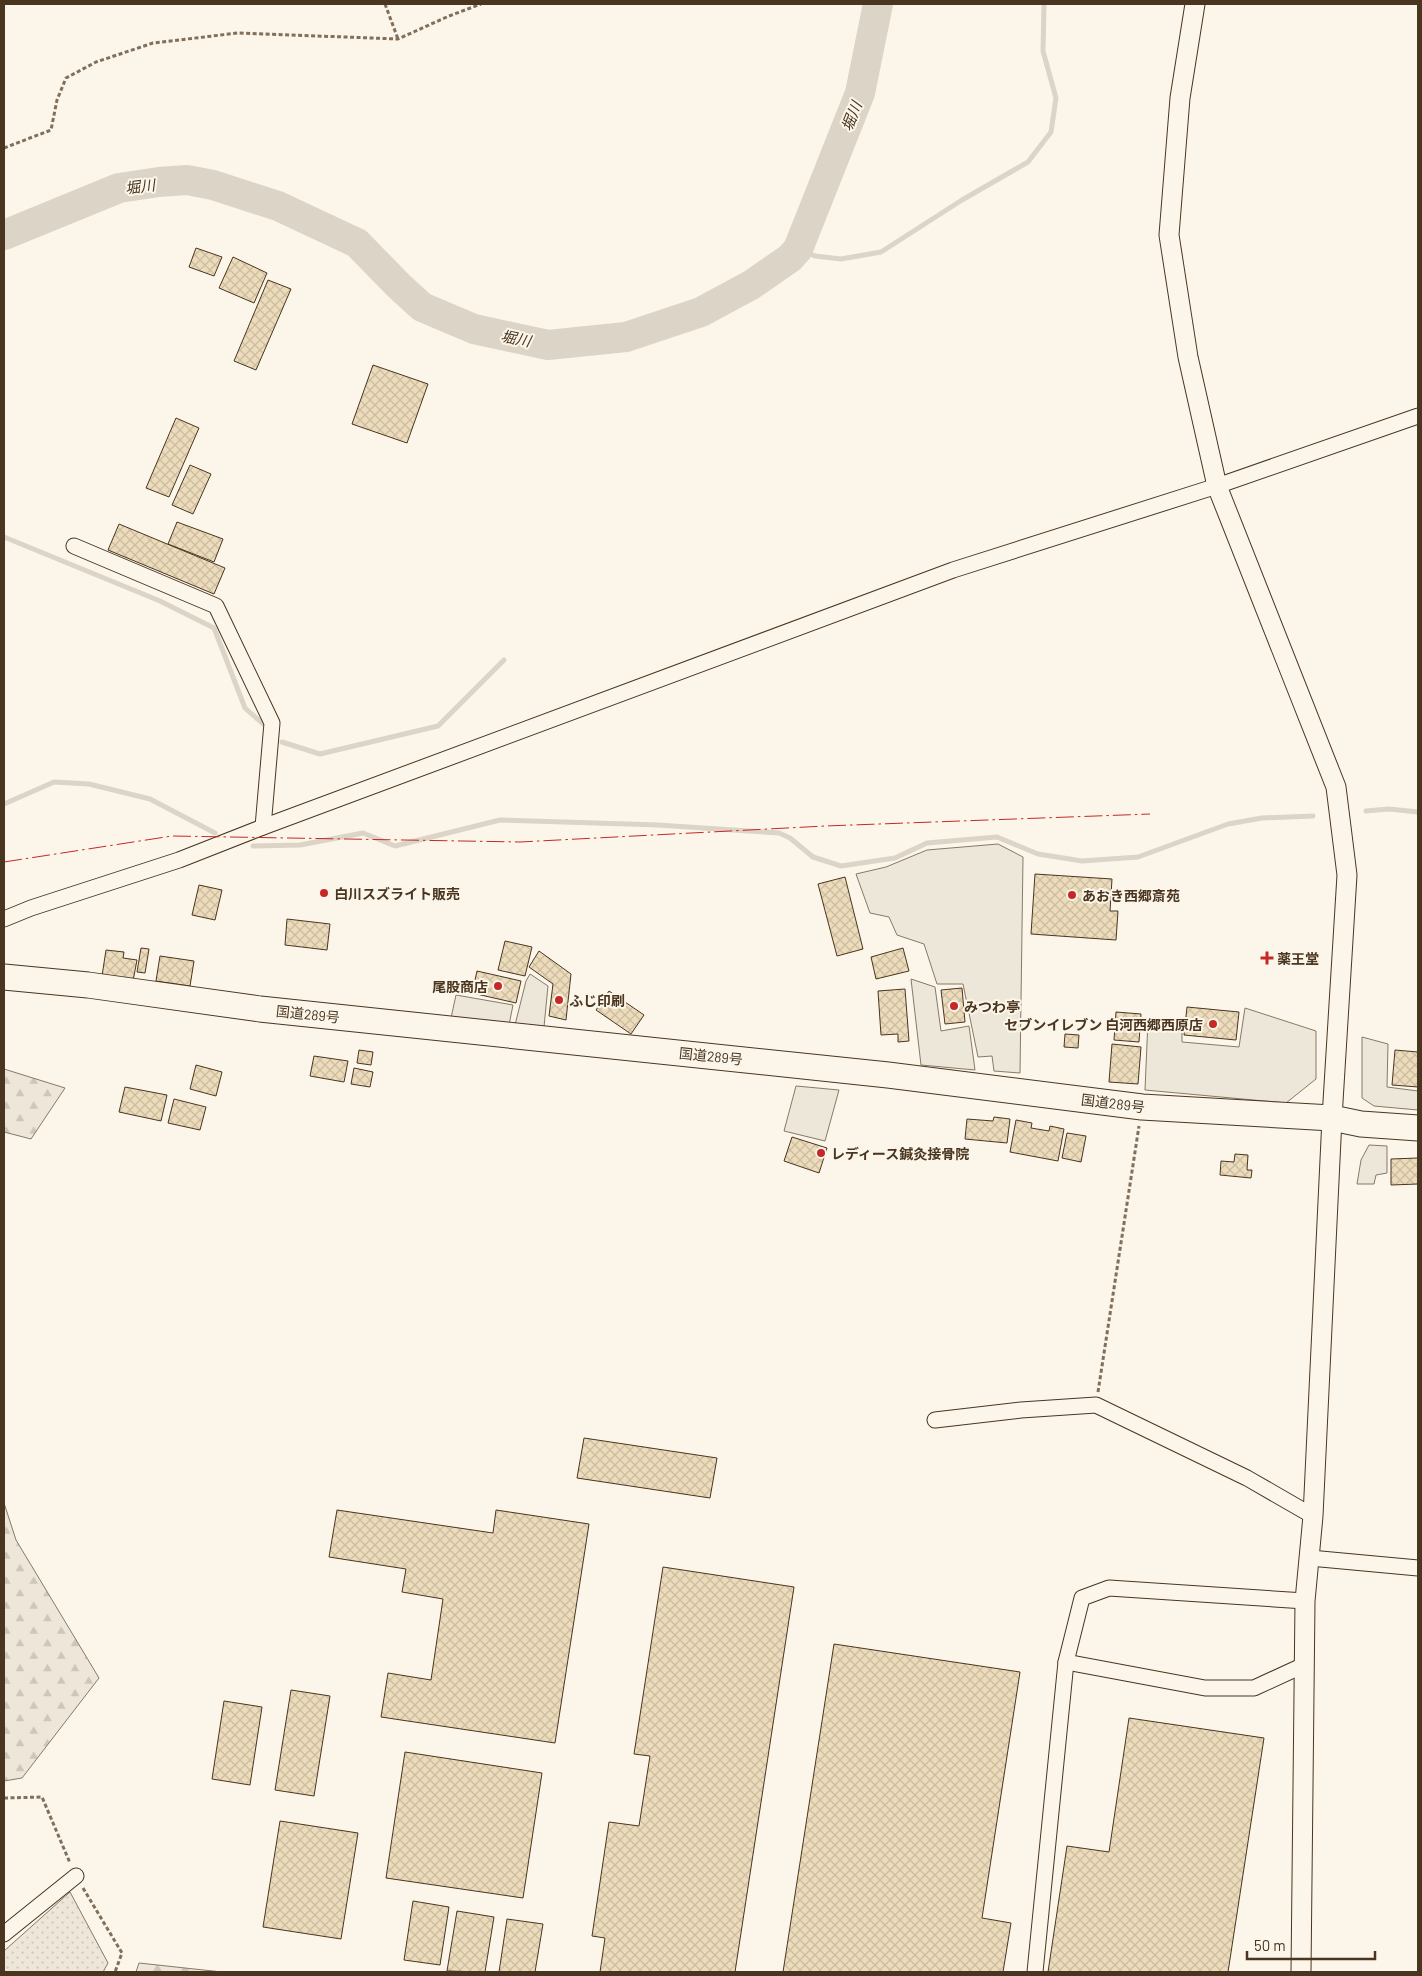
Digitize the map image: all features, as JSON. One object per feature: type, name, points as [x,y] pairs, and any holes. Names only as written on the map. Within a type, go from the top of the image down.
[{"type":"highway","name":"国道289号","points":[[4,977],[88,985],[260,1009],[869,1073],[1142,1107],[1332,1118],[1360,1124],[1418,1128]]},
{"type":"street","points":[[1195,4],[1180,98],[1169,235],[1188,357],[1217,486],[1336,787],[1347,875],[1332,1118],[1313,1516],[1305,1601],[1301,1972]]},
{"type":"street","points":[[4,919],[31,908],[179,860],[262,827],[945,573],[1217,486],[1418,416]]},
{"type":"street","points":[[74,546],[216,606],[272,723],[262,827]]},
{"type":"street","points":[[935,1420],[1096,1404],[1247,1478],[1313,1516]]},
{"type":"street","points":[[1310,1558],[1418,1568]]},
{"type":"street","points":[[1035,1972],[1066,1662],[1082,1598],[1109,1588],[1305,1601]]},
{"type":"street","points":[[1066,1662],[1205,1688],[1254,1688],[1304,1665]]},
{"type":"street","points":[[4,1934],[76,1876]]},
{"type":"path","points":[[385,4],[398,38]]},
{"type":"path","points":[[4,148],[51,130],[57,100],[66,78],[96,62],[153,43],[238,33],[398,38],[481,4]]},
{"type":"path","points":[[1096,1404],[1142,1107]]},
{"type":"green space","points":[[4,1069],[65,1088],[31,1139],[4,1132]]},
{"type":"green space","points":[[4,1503],[16,1540],[99,1678],[22,1778],[4,1781]]},
{"type":"green space","points":[[70,1892],[108,1963],[103,1972],[4,1972],[4,1951]]},
{"type":"green space","points":[[139,1963],[222,1972],[136,1972]]},
{"type":"shaded area","points":[[998,844],[1023,857],[1020,1073],[994,1071],[992,1056],[978,1057],[963,984],[937,984],[924,944],[897,935],[889,917],[870,913],[856,874],[886,867],[927,850]]},
{"type":"shaded area","points":[[530,974],[548,986],[544,1027],[515,1025],[526,981]]},
{"type":"shaded area","points":[[911,979],[935,987],[941,1031],[969,1026],[975,1070],[921,1065]]},
{"type":"shaded area","points":[[456,995],[513,1005],[509,1025],[451,1018]]},
{"type":"shaded area","points":[[1245,1008],[1316,1031],[1316,1079],[1286,1103],[1145,1090],[1148,1020],[1182,1018],[1182,1042],[1239,1047]]},
{"type":"shaded area","points":[[1362,1037],[1388,1044],[1387,1087],[1418,1091],[1418,1110],[1374,1106],[1362,1098]]},
{"type":"shaded area","points":[[796,1086],[839,1090],[825,1141],[784,1131]]},
{"type":"shaded area","points":[[1369,1145],[1387,1146],[1387,1173],[1376,1175],[1374,1184],[1357,1184],[1361,1160]]},
{"type":"building","points":[[196,248],[222,257],[214,276],[189,267]]},
{"type":"building","points":[[233,257],[267,273],[254,303],[219,288]]},
{"type":"building","points":[[268,280],[291,289],[256,370],[234,361]]},
{"type":"building","points":[[373,365],[428,384],[407,443],[352,424]]},
{"type":"building","points":[[176,418],[199,428],[169,497],[146,488]]},
{"type":"building","points":[[190,465],[211,474],[193,514],[172,505]]},
{"type":"building","points":[[177,522],[223,539],[214,562],[168,544]]},
{"type":"building","points":[[119,524],[225,568],[214,594],[108,550]]},
{"type":"building","name":"あおき西郷斎苑","points":[[1035,874],[1112,879],[1110,911],[1118,911],[1116,940],[1031,934]]},
{"type":"building","points":[[845,877],[863,949],[837,956],[818,884]]},
{"type":"building","points":[[199,885],[222,890],[215,920],[192,915]]},
{"type":"building","points":[[287,919],[330,924],[327,950],[285,945]]},
{"type":"building","points":[[505,941],[532,947],[525,976],[498,970]]},
{"type":"building","points":[[141,948],[149,949],[145,973],[137,972]]},
{"type":"building","points":[[903,948],[909,971],[876,979],[871,957]]},
{"type":"building","points":[[106,950],[124,952],[123,958],[137,960],[133,981],[102,976]]},
{"type":"building","name":"ふじ印刷","points":[[539,951],[571,974],[566,1020],[549,1016],[553,984],[529,967]]},
{"type":"building","points":[[160,956],[194,961],[190,986],[156,981]]},
{"type":"building","points":[[477,971],[521,981],[516,1003],[472,993]]},
{"type":"building","points":[[962,988],[965,1022],[945,1024],[941,990]]},
{"type":"building","points":[[905,989],[909,1041],[898,1042],[898,1034],[881,1035],[878,991]]},
{"type":"building","points":[[609,991],[644,1015],[631,1034],[596,1010]]},
{"type":"building","points":[[1187,1007],[1239,1012],[1236,1040],[1184,1035]]},
{"type":"building","points":[[1116,1012],[1141,1014],[1139,1042],[1114,1040]]},
{"type":"building","points":[[1065,1034],[1079,1035],[1078,1048],[1064,1047]]},
{"type":"building","points":[[1112,1044],[1141,1047],[1138,1084],[1109,1082]]},
{"type":"building","points":[[359,1050],[373,1052],[371,1065],[357,1063]]},
{"type":"building","points":[[1395,1050],[1418,1052],[1418,1087],[1392,1085]]},
{"type":"building","points":[[314,1056],[348,1061],[344,1082],[310,1076]]},
{"type":"building","points":[[196,1065],[222,1072],[216,1096],[190,1089]]},
{"type":"building","points":[[354,1068],[373,1072],[370,1087],[351,1084]]},
{"type":"building","points":[[125,1087],[167,1095],[161,1121],[119,1112]]},
{"type":"building","points":[[174,1099],[206,1107],[200,1130],[168,1123]]},
{"type":"building","points":[[994,1117],[1010,1119],[1007,1143],[965,1139],[967,1119],[993,1121]]},
{"type":"building","points":[[1016,1120],[1032,1123],[1031,1128],[1049,1131],[1050,1126],[1064,1129],[1058,1161],[1010,1152]]},
{"type":"building","points":[[1067,1133],[1086,1136],[1081,1162],[1062,1158]]},
{"type":"building","points":[[792,1137],[827,1148],[819,1173],[784,1161]]},
{"type":"building","points":[[1235,1154],[1248,1155],[1247,1170],[1252,1170],[1251,1178],[1220,1175],[1221,1161],[1234,1162]]},
{"type":"building","points":[[1418,1158],[1418,1184],[1391,1185],[1391,1159]]},
{"type":"building","points":[[584,1438],[717,1458],[710,1498],[577,1478]]},
{"type":"building","points":[[337,1510],[493,1533],[496,1510],[589,1524],[555,1743],[381,1717],[388,1673],[431,1680],[443,1599],[402,1592],[406,1569],[329,1557]]},
{"type":"building","points":[[663,1567],[794,1587],[735,1972],[600,1972],[605,1938],[592,1936],[609,1822],[639,1826],[650,1756],[634,1754]]},
{"type":"building","points":[[834,1644],[1020,1672],[982,1918],[1011,1923],[1003,1972],[783,1972]]},
{"type":"building","points":[[291,1690],[330,1696],[314,1796],[275,1790]]},
{"type":"building","points":[[224,1701],[262,1707],[250,1785],[212,1779]]},
{"type":"building","points":[[1129,1718],[1264,1738],[1228,1972],[1048,1972],[1067,1846],[1109,1852]]},
{"type":"building","points":[[405,1752],[542,1773],[523,1898],[386,1878]]},
{"type":"building","points":[[280,1821],[358,1833],[341,1939],[263,1927]]},
{"type":"building","points":[[413,1901],[449,1907],[440,1965],[404,1960]]},
{"type":"building","points":[[457,1911],[494,1917],[485,1972],[447,1971]]},
{"type":"building","points":[[507,1919],[543,1924],[535,1972],[499,1972]]},
{"type":"waterway","name":"堀川","points":[[4,235],[119,188],[187,180],[213,185],[278,206],[357,243],[422,307],[474,329],[548,345],[626,337],[701,312],[751,285],[790,258],[798,249],[860,93],[878,4]]},
{"type":"waterway","points":[[798,249],[815,256],[841,259],[881,252],[962,200],[1028,162],[1051,132],[1056,98],[1043,51],[1044,4]]},
{"type":"waterway","points":[[4,537],[160,601],[214,628],[245,708],[263,724]]},
{"type":"waterway","points":[[282,742],[320,754],[438,726],[504,660]]},
{"type":"waterway","points":[[4,804],[54,782],[89,784],[150,799],[215,833]]},
{"type":"waterway","points":[[1366,811],[1389,809],[1418,812]]},
{"type":"waterway","points":[[253,846],[300,845],[363,833],[395,846],[500,820],[658,825],[779,833],[790,838],[813,857],[841,866],[895,858],[927,843],[997,837],[1038,854],[1082,861],[1138,857],[1228,824],[1262,818],[1313,816]]},
{"type":"power","points":[[4,862],[172,836],[520,842],[825,826],[1150,814]]},
{"type":"place","name":"白川スズライト販売","points":[[324,893]]},
{"type":"place","name":"あおき西郷斎苑","points":[[1072,895]]},
{"type":"place","name":"薬王堂","points":[[1267,958]]},
{"type":"place","name":"尾股商店","points":[[498,986]]},
{"type":"place","name":"ふじ印刷","points":[[559,1000]]},
{"type":"place","name":"みつわ亭","points":[[954,1006]]},
{"type":"place","name":"セブンイレブン 白河西郷西原店","points":[[1213,1024]]},
{"type":"place","name":"レディース鍼灸接骨院","points":[[821,1153]]}]
